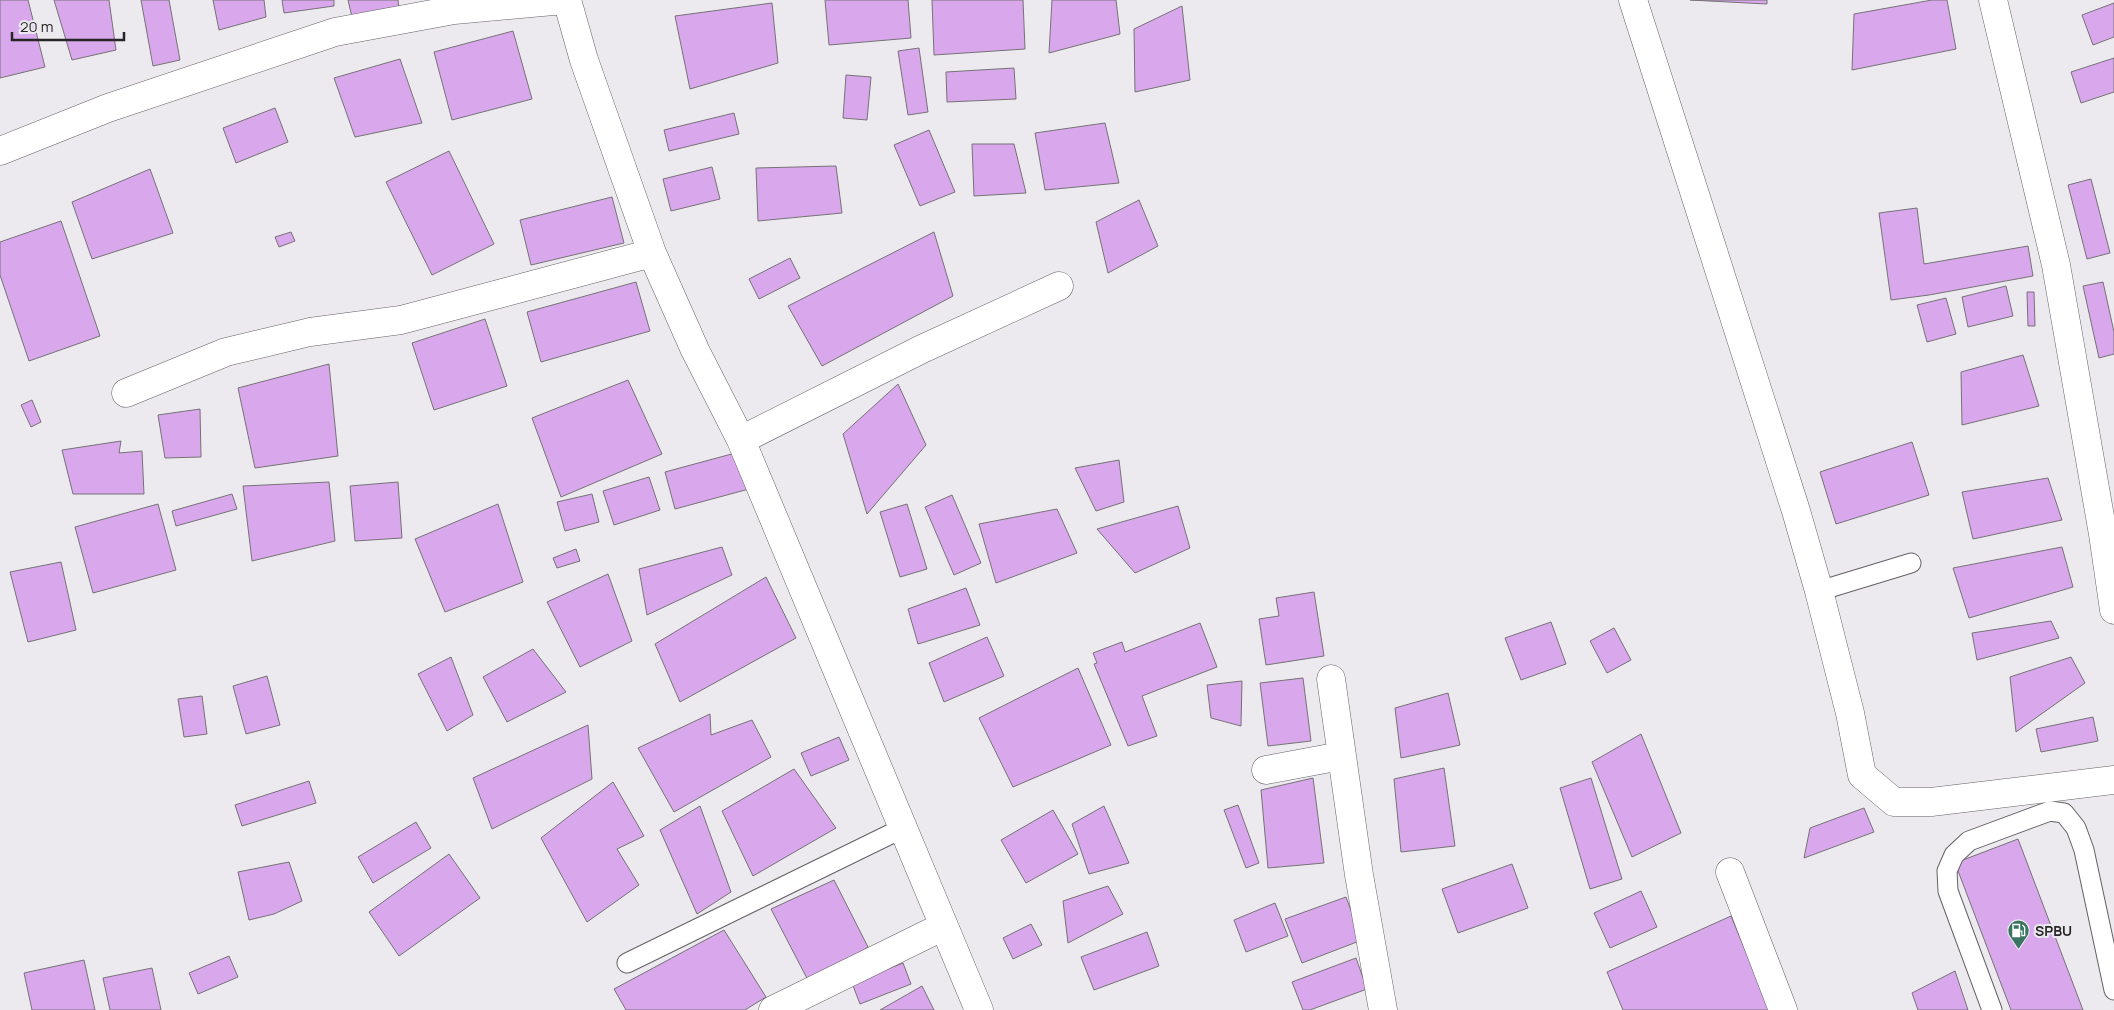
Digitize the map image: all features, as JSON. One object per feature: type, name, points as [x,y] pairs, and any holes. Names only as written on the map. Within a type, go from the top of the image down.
[{"type":"street","points":[[0,151],[108,108],[335,32],[454,10],[566,0],[584,60],[652,253],[695,350],[742,440],[980,1010]]},
{"type":"street","points":[[1633,0],[1796,511],[1819,591],[1850,713],[1862,775],[1894,802],[1931,802],[2114,780]]},
{"type":"street","points":[[1993,0],[2056,266],[2103,534],[2114,610]]},
{"type":"street","points":[[126,393],[226,352],[310,332],[401,320],[652,253]]},
{"type":"street","points":[[742,440],[922,349],[1059,286]]},
{"type":"street","points":[[1331,679],[1341,756],[1383,1010]]},
{"type":"street","points":[[1266,770],[1341,756]]},
{"type":"street","points":[[1730,872],[1782,1010]]},
{"type":"street","points":[[773,1010],[944,926]]},
{"type":"lane","points":[[1819,591],[1911,563]]},
{"type":"lane","points":[[1992,1010],[1948,891],[1947,871],[1954,855],[1969,841],[2050,811],[2064,813],[2076,828],[2084,850],[2114,990]]},
{"type":"lane","points":[[627,963],[904,828]]},
{"type":"building","points":[[0,0],[28,0],[45,67],[0,78]]},
{"type":"building","points":[[54,0],[109,0],[116,50],[72,60]]},
{"type":"building","points":[[141,0],[169,0],[180,60],[153,66]]},
{"type":"building","points":[[213,0],[264,0],[266,17],[219,30]]},
{"type":"building","points":[[282,0],[334,0],[334,6],[284,13]]},
{"type":"building","points":[[348,0],[398,0],[399,9],[352,17]]},
{"type":"building","points":[[825,0],[908,0],[911,38],[829,45]]},
{"type":"building","points":[[932,0],[1023,0],[1025,49],[934,55]]},
{"type":"building","points":[[1052,0],[1116,0],[1120,34],[1049,53]]},
{"type":"building","points":[[1690,0],[1767,0],[1767,4]]},
{"type":"building","points":[[1932,0],[1947,0],[1956,49],[1852,70],[1854,14]]},
{"type":"building","points":[[772,3],[778,63],[690,89],[675,16]]},
{"type":"building","points":[[2114,3],[2114,37],[2093,45],[2082,15]]},
{"type":"building","points":[[1182,6],[1190,80],[1135,92],[1134,29]]},
{"type":"building","points":[[513,31],[532,99],[452,120],[434,52]]},
{"type":"building","points":[[919,48],[928,112],[908,115],[898,51]]},
{"type":"building","points":[[2114,58],[2114,92],[2081,103],[2071,72]]},
{"type":"building","points":[[400,59],[422,123],[355,137],[334,78]]},
{"type":"building","points":[[1014,68],[1016,99],[947,102],[946,72]]},
{"type":"building","points":[[846,75],[871,77],[867,120],[843,118]]},
{"type":"building","points":[[275,108],[288,142],[236,163],[223,128]]},
{"type":"building","points":[[734,113],[739,134],[669,151],[664,130]]},
{"type":"building","points":[[1105,123],[1119,183],[1045,190],[1035,133]]},
{"type":"building","points":[[929,130],[955,192],[920,206],[894,145]]},
{"type":"building","points":[[972,144],[1014,144],[1026,193],[974,196]]},
{"type":"building","points":[[449,151],[494,244],[432,275],[386,182]]},
{"type":"building","points":[[836,166],[842,213],[758,221],[756,168]]},
{"type":"building","points":[[712,167],[720,199],[671,211],[663,179]]},
{"type":"building","points":[[150,169],[173,233],[92,259],[72,202]]},
{"type":"building","points":[[2091,179],[2110,253],[2087,259],[2068,185]]},
{"type":"building","points":[[612,197],[624,243],[531,265],[520,220]]},
{"type":"building","points":[[1139,200],[1158,246],[1108,273],[1096,222]]},
{"type":"building","points":[[1917,208],[1924,264],[2028,246],[2033,276],[1891,300],[1879,213]]},
{"type":"building","points":[[61,221],[100,336],[29,361],[0,275],[0,242]]},
{"type":"building","points":[[291,232],[295,241],[279,247],[275,237]]},
{"type":"building","points":[[934,232],[953,296],[822,366],[788,306]]},
{"type":"building","points":[[790,258],[800,278],[759,299],[749,279]]},
{"type":"building","points":[[636,282],[650,331],[541,362],[527,312]]},
{"type":"building","points":[[2103,282],[2114,332],[2114,354],[2099,358],[2083,286]]},
{"type":"building","points":[[2006,286],[2013,316],[1968,327],[1962,297]]},
{"type":"building","points":[[2027,292],[2034,292],[2035,326],[2028,326]]},
{"type":"building","points":[[1946,298],[1956,334],[1927,342],[1917,305]]},
{"type":"building","points":[[485,319],[507,386],[434,410],[412,343]]},
{"type":"building","points":[[2023,355],[2039,406],[1962,425],[1961,372]]},
{"type":"building","points":[[329,364],[338,456],[255,468],[238,388]]},
{"type":"building","points":[[628,380],[662,454],[561,497],[532,418]]},
{"type":"building","points":[[898,384],[926,445],[867,514],[843,434]]},
{"type":"building","points":[[32,400],[41,422],[31,427],[21,405]]},
{"type":"building","points":[[200,409],[201,457],[165,458],[158,415]]},
{"type":"building","points":[[121,441],[119,453],[142,451],[144,494],[73,494],[62,450]]},
{"type":"building","points":[[1912,442],[1929,495],[1836,524],[1820,472]]},
{"type":"building","points":[[739,452],[749,489],[675,509],[665,472]]},
{"type":"building","points":[[1119,460],[1124,502],[1096,511],[1075,468]]},
{"type":"building","points":[[649,477],[660,510],[614,525],[603,491]]},
{"type":"building","points":[[2048,478],[2062,520],[1973,539],[1962,492]]},
{"type":"building","points":[[329,482],[335,541],[252,561],[243,486]]},
{"type":"building","points":[[398,482],[402,538],[355,541],[350,486]]},
{"type":"building","points":[[232,494],[237,509],[176,526],[172,511]]},
{"type":"building","points":[[592,494],[599,522],[565,531],[557,502]]},
{"type":"building","points":[[952,495],[981,563],[954,575],[925,507]]},
{"type":"building","points":[[158,504],[176,570],[93,593],[75,527]]},
{"type":"building","points":[[498,504],[523,582],[445,612],[415,539]]},
{"type":"building","points":[[907,504],[927,569],[900,577],[880,512]]},
{"type":"building","points":[[1178,506],[1190,548],[1135,573],[1097,529]]},
{"type":"building","points":[[1057,509],[1077,553],[996,583],[979,524]]},
{"type":"building","points":[[722,547],[732,575],[647,615],[639,569]]},
{"type":"building","points":[[2062,547],[2073,587],[1969,618],[1953,568]]},
{"type":"building","points":[[576,549],[580,561],[557,568],[553,558]]},
{"type":"building","points":[[61,562],[76,630],[28,642],[10,572]]},
{"type":"building","points":[[608,574],[632,641],[580,667],[547,602]]},
{"type":"building","points":[[766,577],[796,638],[680,702],[655,644]]},
{"type":"building","points":[[966,588],[980,625],[918,644],[908,609]]},
{"type":"building","points":[[1314,592],[1324,656],[1266,665],[1259,619],[1279,616],[1276,598]]},
{"type":"building","points":[[2051,621],[2059,638],[1977,660],[1972,633]]},
{"type":"building","points":[[1551,622],[1566,664],[1521,680],[1505,638]]},
{"type":"building","points":[[1200,623],[1217,667],[1142,696],[1157,736],[1128,746],[1094,664],[1097,663],[1093,653],[1122,642],[1125,652]]},
{"type":"building","points":[[1614,628],[1631,660],[1607,673],[1590,641]]},
{"type":"building","points":[[987,637],[1004,676],[944,702],[929,663]]},
{"type":"building","points":[[533,649],[566,692],[507,722],[483,677]]},
{"type":"building","points":[[451,657],[473,715],[447,731],[418,674]]},
{"type":"building","points":[[2071,657],[2085,683],[2016,732],[2010,677]]},
{"type":"building","points":[[1078,668],[1111,745],[1013,787],[979,718]]},
{"type":"building","points":[[267,676],[280,725],[246,734],[233,686]]},
{"type":"building","points":[[1303,678],[1311,741],[1268,746],[1260,683]]},
{"type":"building","points":[[1242,681],[1241,726],[1211,718],[1207,685]]},
{"type":"building","points":[[1448,693],[1460,745],[1401,758],[1395,708]]},
{"type":"building","points":[[202,696],[207,734],[184,737],[178,699]]},
{"type":"building","points":[[710,714],[711,735],[752,720],[771,757],[674,812],[638,748]]},
{"type":"building","points":[[2093,717],[2098,741],[2041,752],[2036,729]]},
{"type":"building","points":[[588,725],[592,779],[492,829],[473,778]]},
{"type":"building","points":[[1641,734],[1681,833],[1632,857],[1592,762]]},
{"type":"building","points":[[839,737],[849,760],[811,776],[801,753]]},
{"type":"building","points":[[1444,768],[1455,846],[1401,852],[1394,779]]},
{"type":"building","points":[[794,769],[836,828],[753,876],[722,811]]},
{"type":"building","points":[[1313,778],[1324,863],[1268,868],[1261,790]]},
{"type":"building","points":[[1591,778],[1622,879],[1590,889],[1560,788]]},
{"type":"building","points":[[309,781],[316,803],[242,826],[235,805]]},
{"type":"building","points":[[613,782],[644,836],[617,849],[639,885],[587,922],[541,838]]},
{"type":"building","points":[[1238,805],[1259,863],[1246,868],[1224,810]]},
{"type":"building","points":[[700,806],[731,892],[697,914],[660,830]]},
{"type":"building","points":[[1104,806],[1129,863],[1089,874],[1072,824]]},
{"type":"building","points":[[1864,808],[1874,832],[1804,858],[1810,828]]},
{"type":"building","points":[[1053,810],[1078,854],[1026,883],[1001,840]]},
{"type":"building","points":[[416,822],[431,848],[373,883],[358,857]]},
{"type":"building","points":[[2018,839],[2083,1010],[2011,1010],[1955,863]]},
{"type":"building","points":[[449,854],[480,898],[399,956],[369,912]]},
{"type":"building","points":[[289,862],[302,901],[274,914],[249,920],[238,872]]},
{"type":"building","points":[[1512,864],[1528,908],[1458,933],[1442,889]]},
{"type":"building","points":[[834,880],[868,947],[811,986],[771,909]]},
{"type":"building","points":[[1108,886],[1123,914],[1068,943],[1063,901]]},
{"type":"building","points":[[1641,891],[1657,927],[1610,948],[1594,913]]},
{"type":"building","points":[[1346,897],[1362,940],[1302,963],[1285,919]]},
{"type":"building","points":[[1275,903],[1288,936],[1246,952],[1234,920]]},
{"type":"building","points":[[1731,916],[1770,1010],[1623,1010],[1607,972]]},
{"type":"building","points":[[1031,924],[1042,945],[1013,959],[1003,938]]},
{"type":"building","points":[[724,930],[766,997],[745,1010],[626,1010],[614,989]]},
{"type":"building","points":[[1147,932],[1159,966],[1094,990],[1081,957]]},
{"type":"building","points":[[229,956],[238,977],[198,994],[189,973]]},
{"type":"building","points":[[1356,958],[1367,989],[1310,1010],[1303,1010],[1292,982]]},
{"type":"building","points":[[84,960],[95,1010],[32,1010],[24,973]]},
{"type":"building","points":[[903,963],[911,984],[860,1004],[852,983]]},
{"type":"building","points":[[152,968],[161,1010],[110,1010],[103,978]]},
{"type":"building","points":[[1955,971],[1968,1010],[1918,1010],[1912,993]]},
{"type":"building","points":[[922,986],[934,1010],[880,1010]]},
{"type":"place","name":"SPBU","points":[[2019,950]]}]
